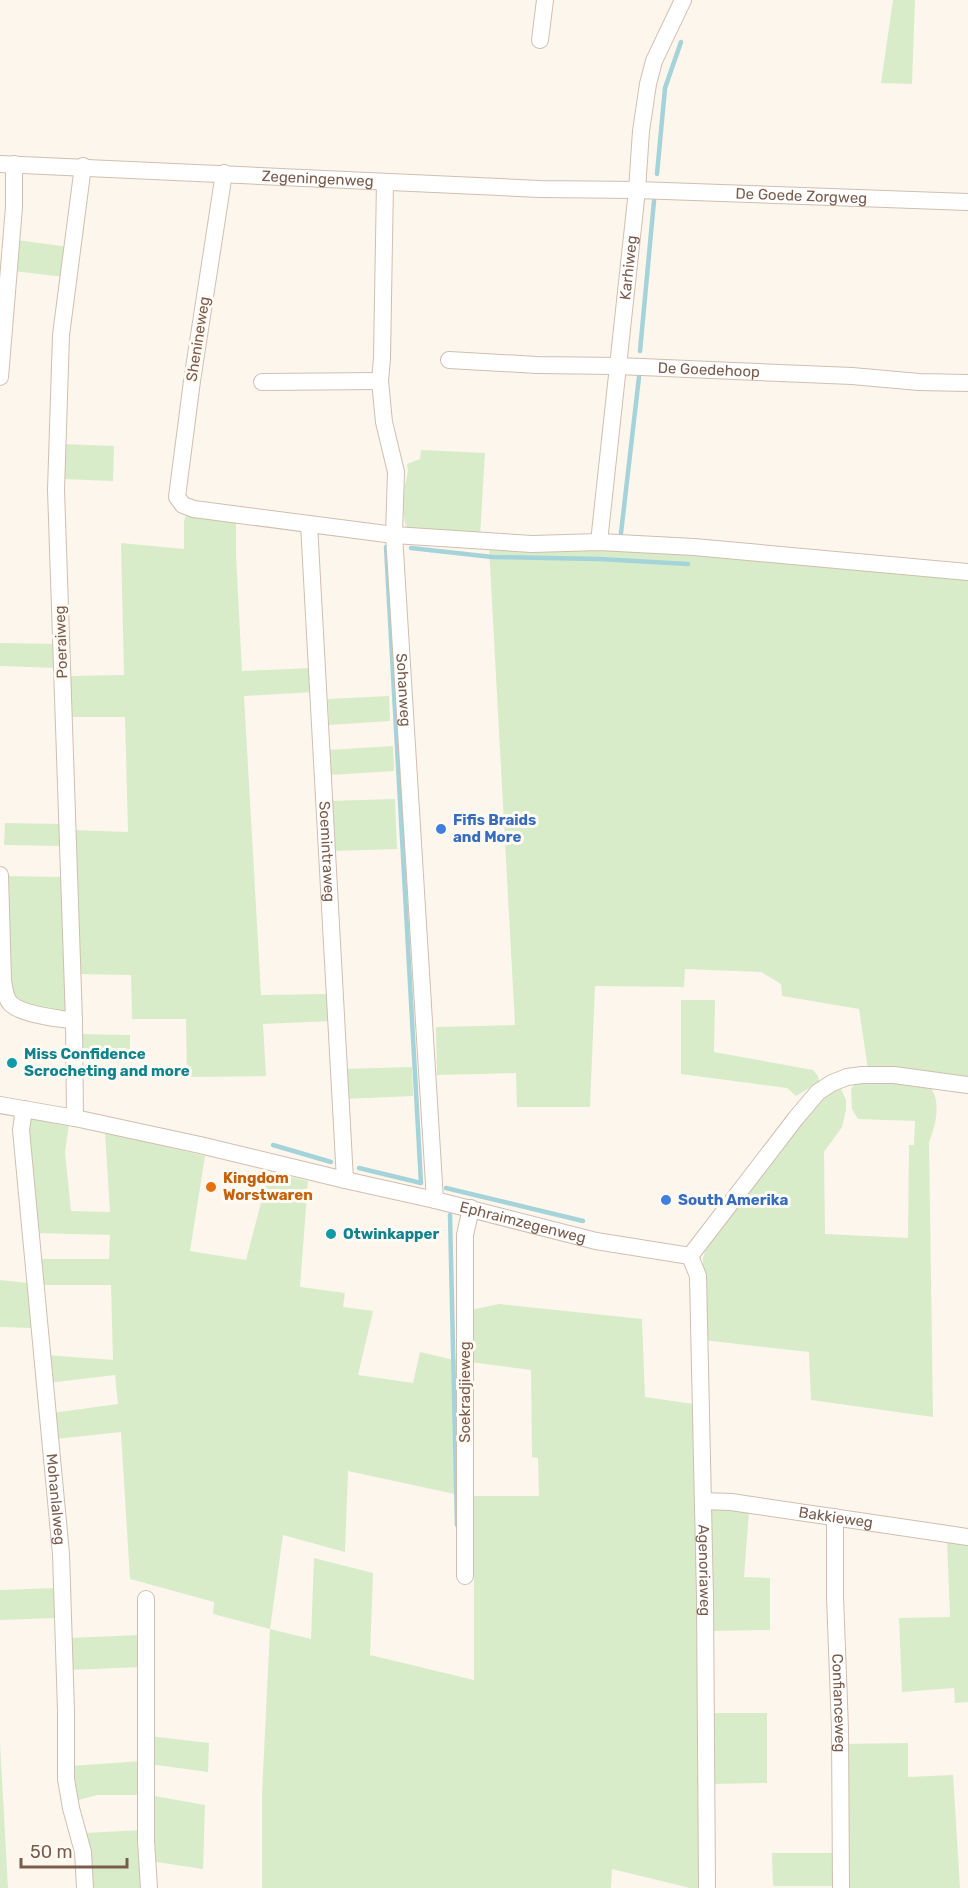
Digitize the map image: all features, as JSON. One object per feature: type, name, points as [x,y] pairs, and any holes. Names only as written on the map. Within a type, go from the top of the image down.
[{"type":"street","points":[[540,40],[545,0]]},
{"type":"street","name":"Karhiweg","points":[[599,542],[637,190],[641,130],[648,84],[654,61],[682,0]]},
{"type":"street","points":[[0,377],[14,207],[7,164]]},
{"type":"street","name":"Zegeningenweg","points":[[7,164],[540,189],[637,190]]},
{"type":"street","name":"Poeraiweg","points":[[75,1118],[74,1021],[56,490],[61,334],[83,166]]},
{"type":"street","name":"Shenineweg","points":[[224,173],[177,496],[183,505],[194,509],[309,524]]},
{"type":"street","name":"Sohanweg","points":[[385,182],[380,381],[384,422],[396,472],[394,535],[435,1200]]},
{"type":"street","name":"De Goede Zorgweg","points":[[637,190],[968,202]]},
{"type":"street","name":"De Goedehoop","points":[[449,360],[852,376],[919,382],[968,383]]},
{"type":"street","points":[[262,382],[380,381]]},
{"type":"street","points":[[309,524],[394,535],[532,544],[599,542],[694,547],[968,572]]},
{"type":"street","name":"Soemintraweg","points":[[309,524],[345,1180]]},
{"type":"street","points":[[0,875],[3,980],[9,1003],[25,1011],[74,1021]]},
{"type":"street","points":[[690,1256],[796,1118],[818,1092],[832,1083],[855,1076],[894,1075],[968,1085]]},
{"type":"street","name":"Ephraimzegenweg","points":[[0,1105],[75,1118],[200,1145],[435,1200],[596,1241],[690,1256]]},
{"type":"street","name":"Mohanlalweg","points":[[24,1109],[21,1130],[61,1554],[66,1779],[83,1852],[85,1888]]},
{"type":"street","name":"Soekradjieweg","points":[[465,1576],[465,1235],[471,1209]]},
{"type":"street","name":"Agenoriaweg","points":[[690,1256],[698,1276],[705,1609],[707,1888]]},
{"type":"street","name":"Bakkieweg","points":[[703,1501],[731,1502],[968,1537]]},
{"type":"street","name":"Confianceweg","points":[[835,1517],[841,1888]]},
{"type":"street","points":[[146,1599],[146,1841],[149,1888]]},
{"type":"green space","points":[[893,0],[915,0],[912,84],[881,83]]},
{"type":"green space","points":[[17,240],[69,247],[65,277],[13,271]]},
{"type":"green space","points":[[63,444],[114,446],[113,481],[62,479]]},
{"type":"green space","points":[[421,450],[485,453],[480,537],[407,529],[403,506],[407,464],[420,459]]},
{"type":"green space","points":[[187,513],[236,519],[242,671],[312,668],[314,692],[244,696],[261,995],[330,994],[331,1021],[263,1024],[266,1076],[187,1077],[186,1019],[132,1019],[131,975],[77,974],[73,830],[128,832],[125,717],[71,717],[71,676],[124,675],[121,543],[184,549],[184,521]]},
{"type":"green space","points":[[489,547],[705,553],[968,577],[968,1079],[868,1069],[859,1009],[782,996],[781,984],[761,972],[685,969],[684,987],[595,986],[590,1107],[517,1107],[516,1073],[437,1075],[436,1027],[515,1025]]},
{"type":"green space","points":[[0,643],[57,644],[57,668],[0,666]]},
{"type":"green space","points":[[389,696],[390,721],[329,725],[328,699]]},
{"type":"green space","points":[[393,746],[394,771],[330,775],[329,750]]},
{"type":"green space","points":[[395,799],[397,849],[333,851],[329,801]]},
{"type":"green space","points":[[5,823],[62,824],[62,846],[4,845]]},
{"type":"green space","points":[[5,876],[64,877],[69,1012],[39,1011],[11,996]]},
{"type":"green space","points":[[681,1000],[715,1000],[714,1052],[813,1070],[819,1082],[796,1096],[787,1088],[681,1074]]},
{"type":"green space","points":[[80,1034],[130,1035],[130,1056],[80,1056]]},
{"type":"green space","points":[[412,1067],[413,1096],[344,1099],[343,1069]]},
{"type":"green space","points":[[868,1082],[929,1086],[937,1105],[936,1121],[929,1142],[933,1417],[811,1400],[809,1352],[703,1340],[703,1258],[705,1251],[805,1115],[828,1093],[841,1089],[846,1100],[846,1110],[842,1127],[824,1152],[825,1234],[908,1238],[909,1145],[914,1145],[915,1121],[858,1119],[852,1109],[851,1089],[855,1084]]},
{"type":"green space","points":[[33,1118],[69,1124],[65,1152],[71,1211],[110,1212],[105,1132],[205,1156],[190,1251],[246,1260],[269,1172],[308,1181],[300,1287],[345,1293],[343,1307],[373,1311],[358,1375],[413,1383],[420,1352],[462,1362],[464,1496],[348,1471],[345,1552],[283,1535],[270,1629],[213,1614],[214,1602],[130,1579],[121,1432],[55,1439],[52,1413],[118,1404],[115,1375],[48,1383],[45,1355],[113,1360],[111,1285],[41,1285],[38,1259],[109,1259],[110,1235],[36,1233],[28,1121]]},
{"type":"green space","points":[[0,1280],[28,1283],[32,1328],[0,1327]]},
{"type":"green space","points":[[499,1304],[642,1319],[645,1397],[694,1404],[698,1500],[701,1888],[690,1888],[612,1869],[611,1888],[262,1888],[262,1794],[270,1629],[311,1639],[314,1558],[373,1573],[370,1655],[474,1680],[474,1496],[539,1496],[538,1458],[532,1457],[531,1370],[471,1362],[471,1310]]},
{"type":"green space","points":[[711,1508],[749,1511],[744,1577],[770,1578],[770,1630],[711,1631],[708,1516]]},
{"type":"green space","points":[[947,1540],[968,1543],[968,1702],[955,1703],[954,1688],[902,1692],[899,1618],[950,1617]]},
{"type":"green space","points":[[56,1588],[57,1618],[0,1620],[0,1590]]},
{"type":"green space","points":[[139,1635],[141,1667],[70,1670],[69,1638]]},
{"type":"green space","points":[[711,1713],[767,1713],[767,1783],[712,1784]]},
{"type":"green space","points":[[149,1736],[209,1743],[208,1772],[149,1764]]},
{"type":"green space","points":[[0,1743],[8,1888],[0,1888]]},
{"type":"green space","points":[[908,1743],[908,1777],[953,1775],[960,1888],[844,1888],[844,1744]]},
{"type":"green space","points":[[142,1761],[142,1795],[97,1795],[75,1801],[71,1766]]},
{"type":"green space","points":[[149,1795],[205,1805],[203,1869],[150,1861]]},
{"type":"green space","points":[[143,1830],[146,1888],[89,1888],[85,1833]]},
{"type":"green space","points":[[772,1853],[835,1853],[835,1886],[773,1886]]},
{"type":"waterway","points":[[657,174],[665,88],[681,42]]},
{"type":"waterway","points":[[640,351],[654,201]]},
{"type":"waterway","points":[[621,533],[639,377]]},
{"type":"waterway","points":[[359,1168],[421,1183],[386,547]]},
{"type":"waterway","points":[[411,548],[492,557],[599,559],[688,564]]},
{"type":"waterway","points":[[273,1145],[331,1162]]},
{"type":"waterway","points":[[446,1188],[583,1221]]},
{"type":"waterway","points":[[450,1215],[457,1525]]},
{"type":"place","name":"Fifis Braids and More","points":[[441,829]]},
{"type":"place","name":"Miss Confidence Scrocheting and more","points":[[12,1063]]},
{"type":"place","name":"Kingdom Worstwaren","points":[[211,1187]]},
{"type":"place","name":"South Amerika","points":[[666,1200]]},
{"type":"place","name":"Otwinkapper","points":[[331,1234]]}]
